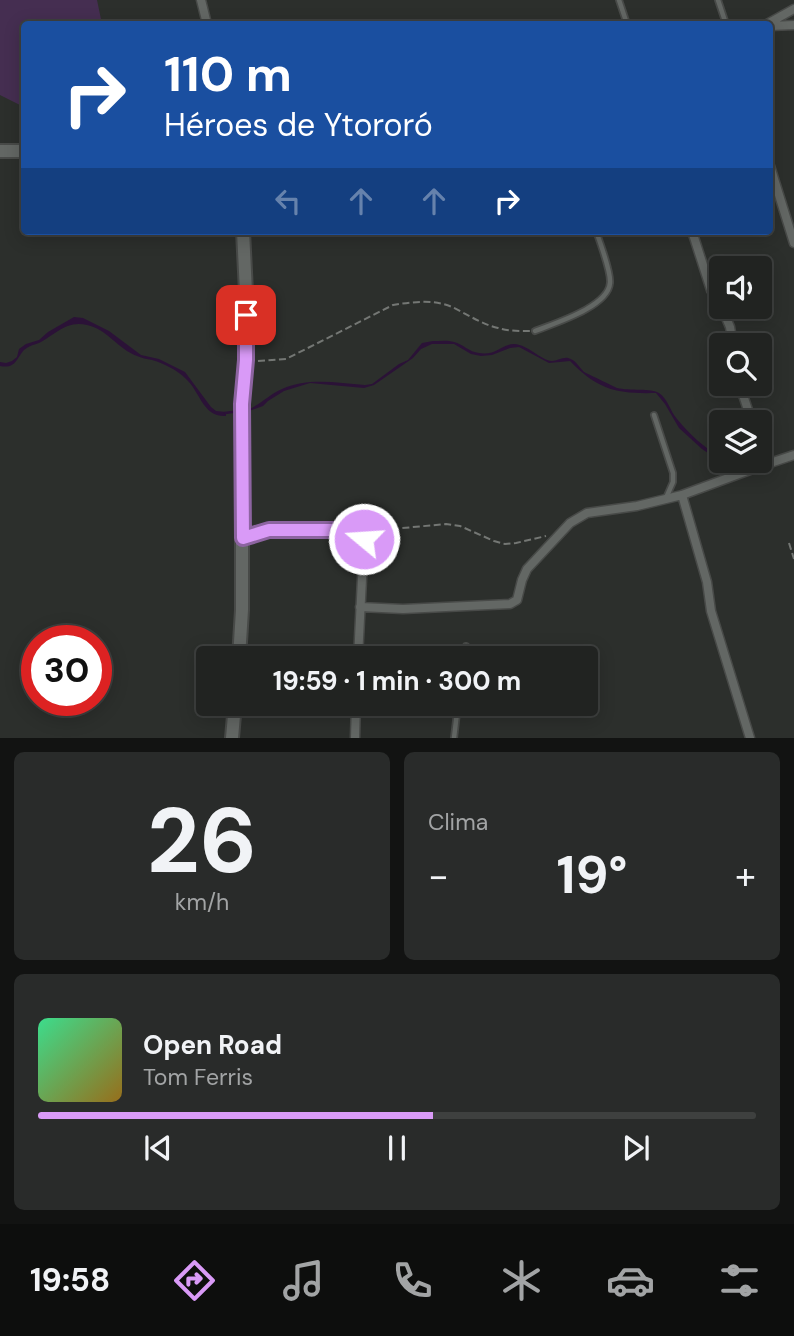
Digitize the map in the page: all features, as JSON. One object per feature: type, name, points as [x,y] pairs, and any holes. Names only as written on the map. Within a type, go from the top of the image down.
[{"type":"main road","points":[[0,151],[21,151]]},
{"type":"main road","points":[[240,646],[243,538],[242,404],[246,360],[243,235]]},
{"type":"main road","points":[[232,737],[234,716]]},
{"type":"street","points":[[201,0],[206,21]]},
{"type":"street","points":[[773,22],[794,9]]},
{"type":"street","points":[[773,25],[794,25]]},
{"type":"street","points":[[773,176],[794,243]]},
{"type":"street","points":[[693,235],[709,284]]},
{"type":"street","points":[[772,462],[794,455]]},
{"type":"street","points":[[360,607],[403,609],[510,604],[517,600],[527,569],[570,523],[587,513],[637,506],[682,495],[743,473]]},
{"type":"street","points":[[682,495],[707,582],[710,611],[750,737]]},
{"type":"street","points":[[243,538],[269,530],[363,532],[358,646]]},
{"type":"street","points":[[355,737],[356,716]]},
{"type":"lane","points":[[619,0],[626,21]]},
{"type":"lane","points":[[718,0],[725,21]]},
{"type":"lane","points":[[535,331],[592,306],[608,291],[611,281],[597,235]]},
{"type":"lane","points":[[654,415],[673,473],[673,482],[666,499]]},
{"type":"lane","points":[[454,737],[457,716]]},
{"type":"path","points":[[246,360],[286,359],[384,309],[412,302],[433,302],[450,306],[498,328],[535,331]]},
{"type":"path","points":[[363,532],[446,524],[460,526],[505,544],[560,533]]},
{"type":"path","points":[[789,543],[794,559]]},
{"type":"shaded area","points":[[0,0],[97,0],[101,21],[21,21],[21,106],[0,95]]},
{"type":"shaded area","points":[[74,317],[83,318],[109,331],[141,355],[159,359],[185,372],[211,407],[216,411],[226,412],[226,416],[218,415],[207,408],[178,372],[161,363],[130,353],[101,331],[87,325],[67,326],[26,349],[13,365],[0,366],[0,362],[6,363],[17,357],[19,349],[26,344],[39,340]]},
{"type":"shaded area","points":[[452,341],[479,353],[519,345],[548,360],[571,359],[584,372],[617,388],[656,391],[665,398],[687,430],[709,449],[709,454],[679,428],[656,393],[609,388],[590,378],[570,361],[549,363],[519,347],[481,356],[471,354],[454,344],[432,344],[421,349],[413,358],[374,385],[364,388],[310,383],[284,391],[263,406],[249,411],[278,391],[292,385],[302,383],[323,382],[372,384],[408,360],[422,343]]},
{"type":"waterway","points":[[225,413],[239,411]]},
{"type":"route","points":[[246,315],[242,404],[243,538],[269,530],[357,530],[363,532],[364,539]]}]
